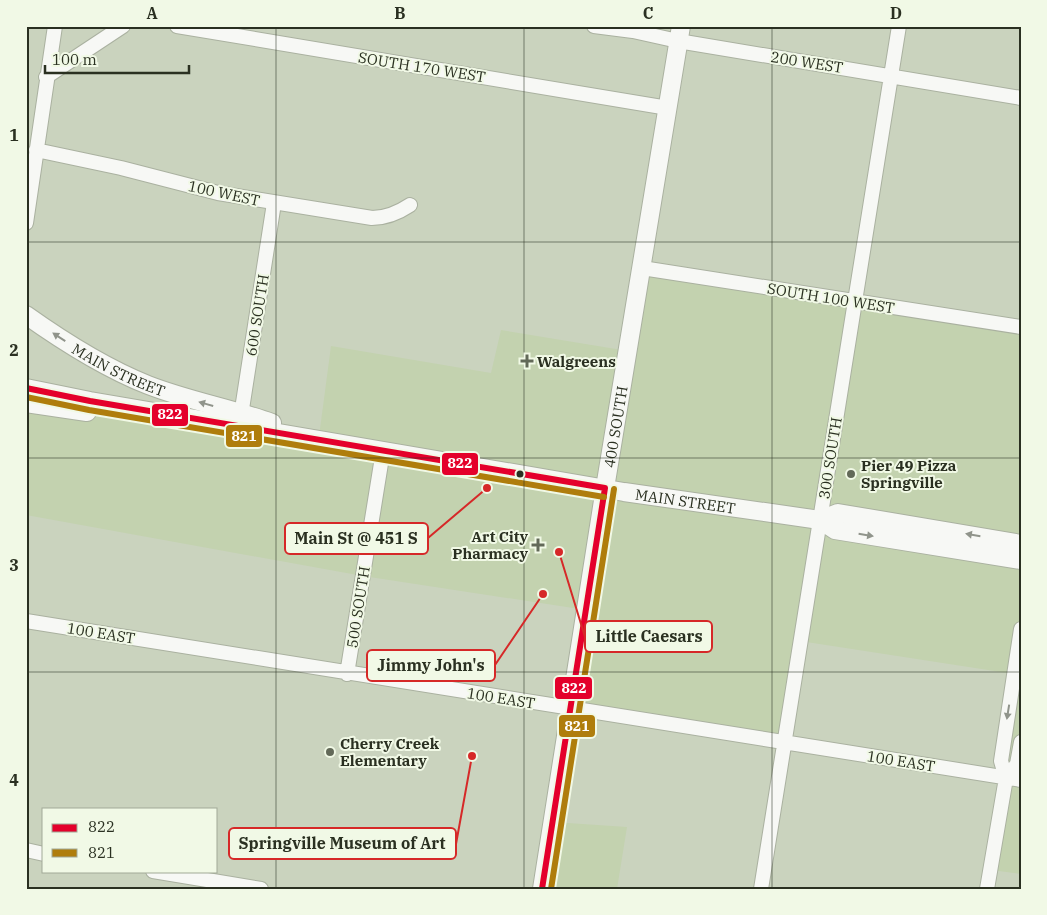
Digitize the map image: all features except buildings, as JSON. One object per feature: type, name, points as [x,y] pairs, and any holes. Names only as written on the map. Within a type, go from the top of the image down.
[{"type":"main road","name":"400 SOUTH","points":[[542,889],[679,34]]},
{"type":"main road","name":"MAIN STREET","points":[[26,315],[86,354],[147,384],[244,423],[302,438],[605,488],[820,520],[835,530],[1021,560]]},
{"type":"main road","points":[[26,388],[90,401],[244,423]]},
{"type":"main road","name":"MAIN STREET","points":[[26,402],[226,432],[244,423]]},
{"type":"main road","name":"MAIN STREET","points":[[820,520],[838,513],[1021,544]]},
{"type":"street","points":[[26,223],[55,26]]},
{"type":"street","points":[[46,77],[123,26]]},
{"type":"street","name":"SOUTH 170 WEST","points":[[177,26],[668,108]]},
{"type":"street","name":"200 WEST","points":[[594,26],[679,34],[891,76],[1021,98]]},
{"type":"street","name":"300 SOUTH","points":[[761,889],[899,26]]},
{"type":"street","name":"100 WEST","points":[[36,150],[122,168],[218,193],[372,218],[384,218],[396,214],[410,205]]},
{"type":"street","name":"600 SOUTH","points":[[244,423],[274,203]]},
{"type":"street","name":"SOUTH 100 WEST","points":[[642,268],[1021,327]]},
{"type":"street","name":"500 SOUTH","points":[[347,674],[383,451]]},
{"type":"street","name":"100 EAST","points":[[26,621],[347,674],[1021,780]]},
{"type":"street","points":[[987,889],[1006,778],[1001,761],[1021,629]]},
{"type":"street","points":[[1006,778],[1017,764],[1021,742]]},
{"type":"street","points":[[26,850],[42,854]]},
{"type":"street","points":[[159,872],[262,889]]},
{"type":"shaded area","points":[[642,268],[1021,327],[1021,874],[991,870],[1014,674],[800,641],[784,743],[571,708],[586,610],[363,576],[26,515],[26,403],[191,430],[318,444],[331,346],[491,373],[501,330],[628,351]]},
{"type":"shaded area","points":[[553,822],[627,827],[617,889],[542,889]]},
{"type":"transit line","name":"822","points":[[26,388],[90,401],[605,488]]},
{"type":"transit line","name":"821","points":[[26,397],[89,410],[604,497]]},
{"type":"transit line","name":"822","points":[[542,889],[605,488]]},
{"type":"transit line","name":"821","points":[[551,889],[614,489]]},
{"type":"place","name":"Walgreens","points":[[527,361]]},
{"type":"place","name":"Pier 49 Pizza Springville","points":[[851,474]]},
{"type":"place","name":"Main St @ 451 S","points":[[487,488]]},
{"type":"place","name":"Art City Pharmacy","points":[[538,545]]},
{"type":"place","name":"Little Caesars","points":[[559,552]]},
{"type":"place","name":"Jimmy John's","points":[[543,594]]},
{"type":"place","name":"Cherry Creek Elementary","points":[[330,752]]},
{"type":"place","name":"Springville Museum of Art","points":[[472,756]]}]
